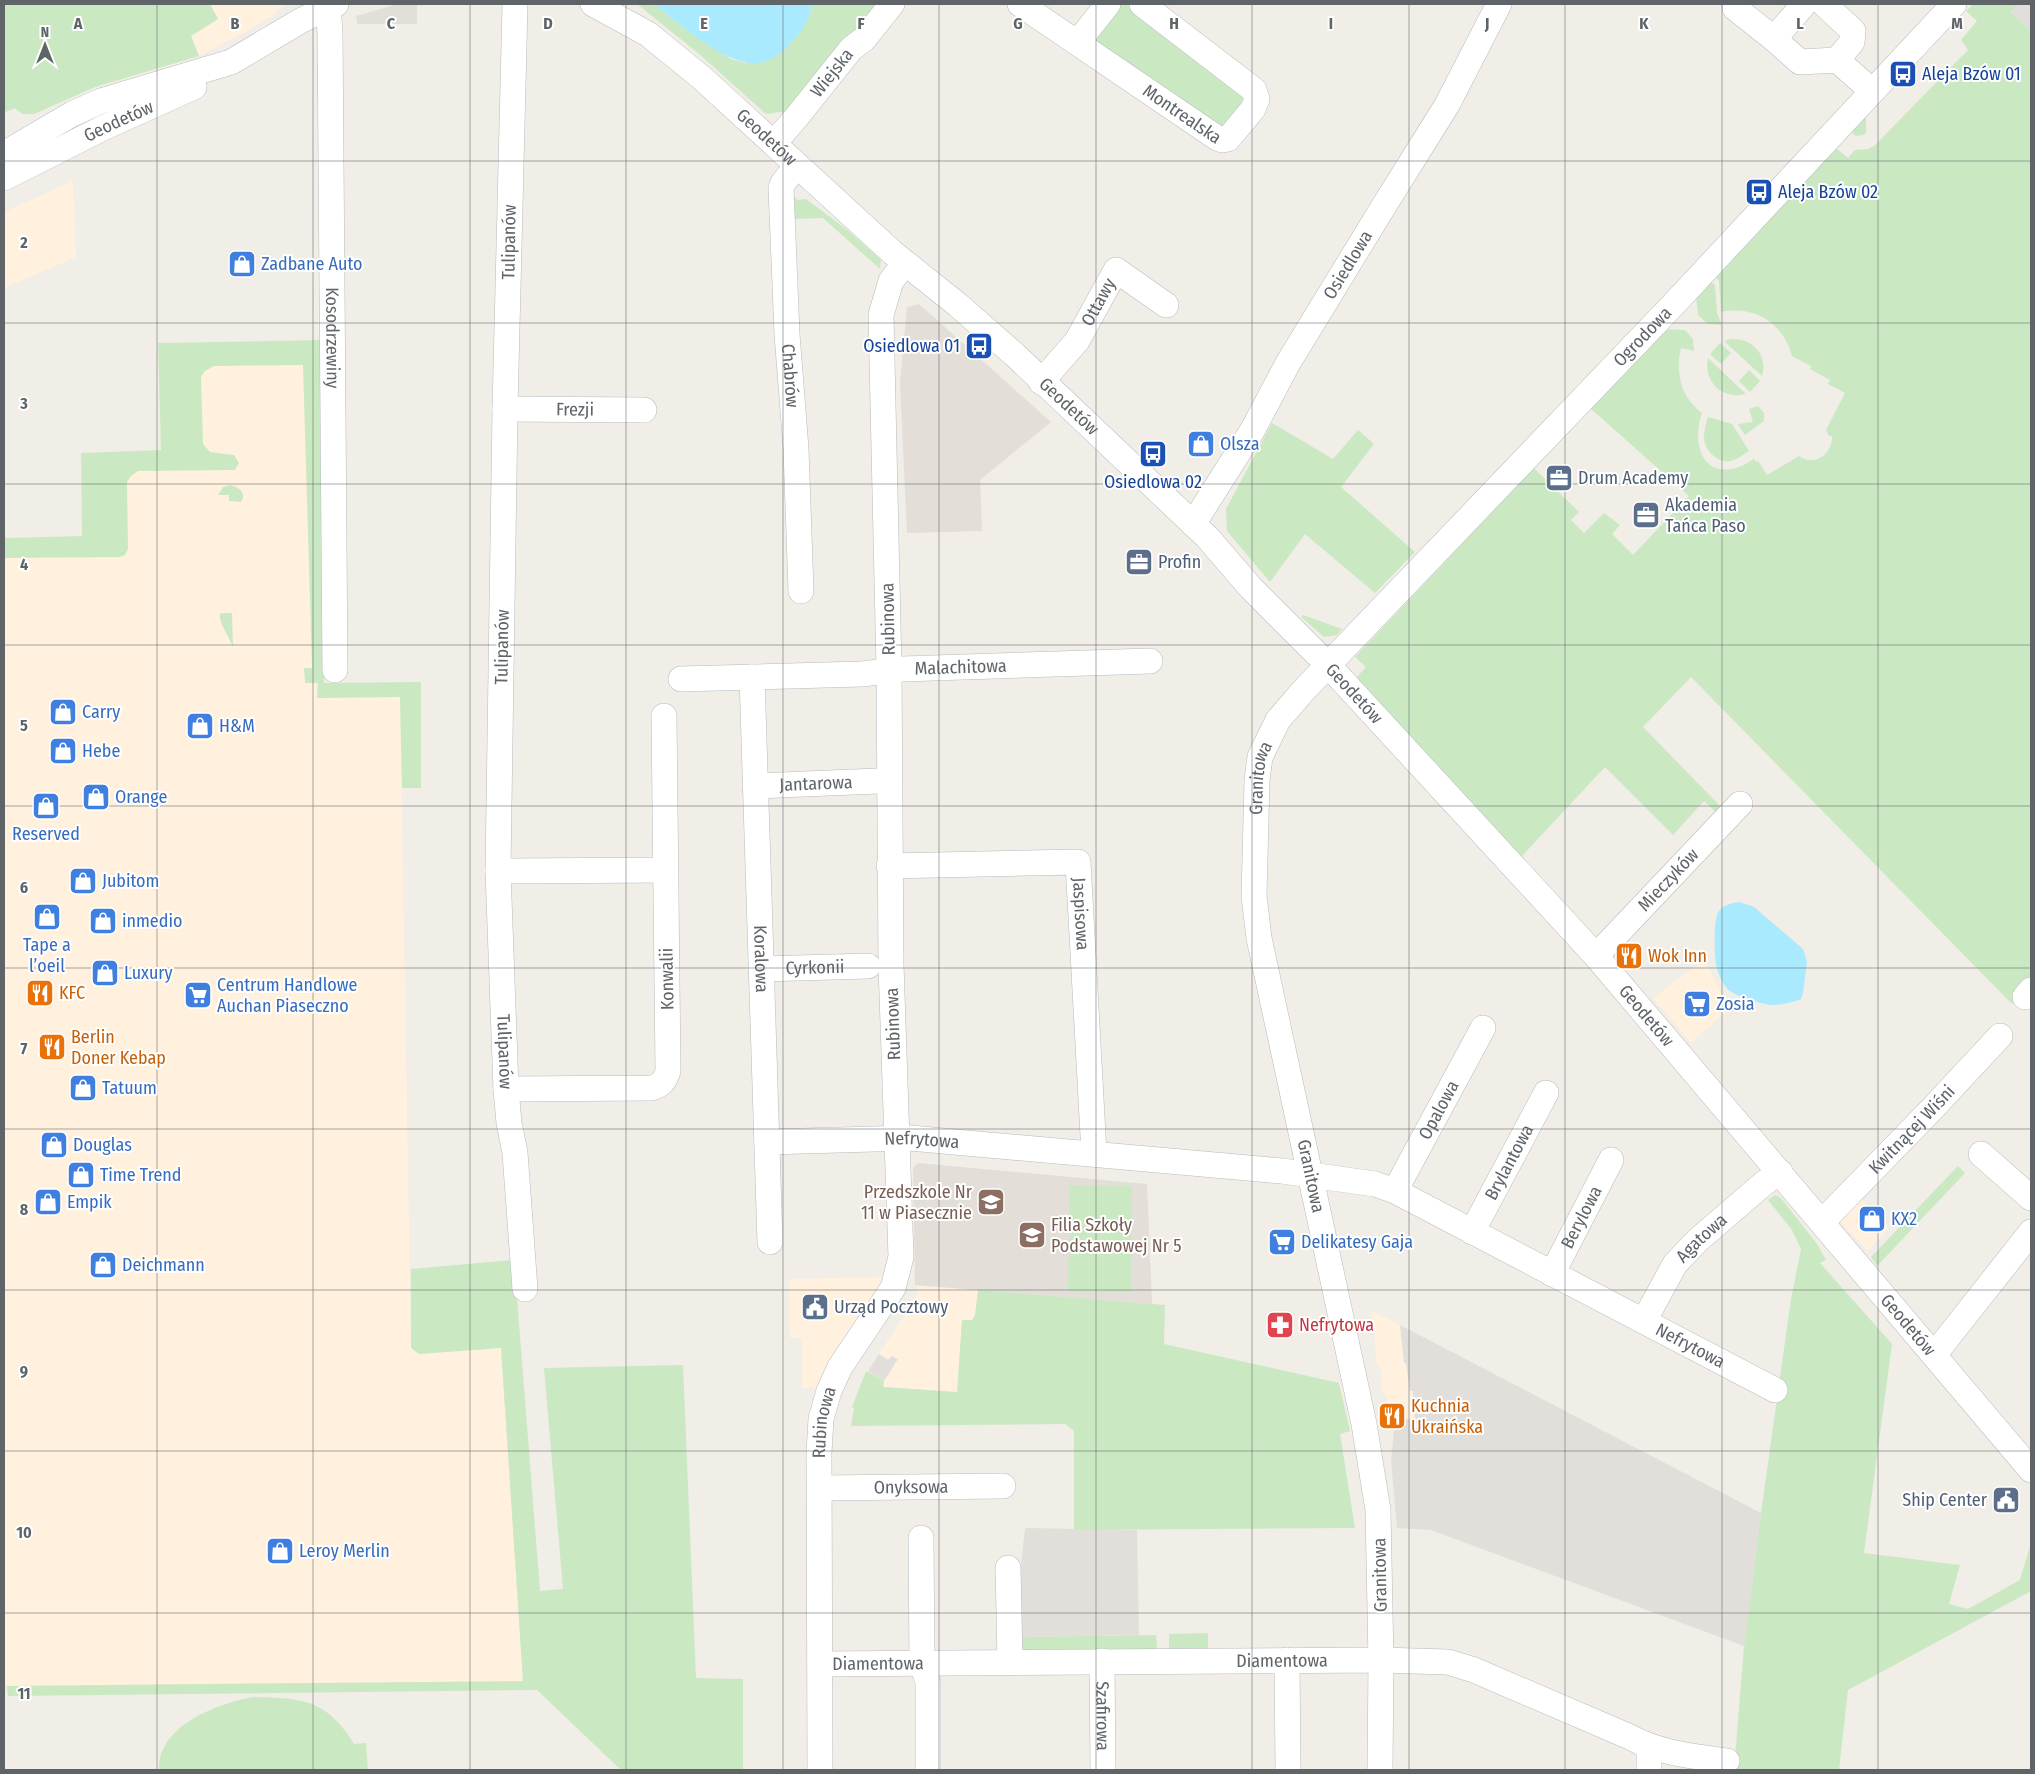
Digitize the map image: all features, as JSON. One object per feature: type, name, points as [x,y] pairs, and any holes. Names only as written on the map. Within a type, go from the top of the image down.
[{"type":"street","name":"Tulipanów","points":[[515,4],[505,409],[498,871],[506,1089],[509,1123],[515,1154],[525,1289]]},
{"type":"street","name":"Geodetów","points":[[593,4],[648,34],[702,78],[905,263],[958,305],[1015,355],[1194,524],[1251,588],[1328,665],[1596,956],[2031,1470]]},
{"type":"street","name":"Wiejska","points":[[774,143],[851,49],[864,39],[892,4]]},
{"type":"street","name":"Montrealska","points":[[1020,4],[1217,138],[1222,140],[1228,139],[1253,109],[1257,99],[1254,90],[1142,4]]},
{"type":"street","points":[[1077,43],[1108,4]]},
{"type":"street","name":"Osiedlowa","points":[[1194,524],[1252,432],[1288,363],[1447,105],[1496,4]]},
{"type":"street","points":[[1774,39],[1804,4]]},
{"type":"street","points":[[1824,4],[1853,31],[1852,42],[1837,60]]},
{"type":"street","name":"Ogrodowa","points":[[1328,665],[1671,307],[1954,4]]},
{"type":"street","name":"Geodetów","points":[[6,162],[105,127],[215,76],[231,62],[302,20],[332,5]]},
{"type":"street","name":"Kosodrzewiny","points":[[332,5],[330,42],[335,670]]},
{"type":"street","points":[[1735,8],[1800,62],[1837,60],[1872,91]]},
{"type":"street","name":"Chabrów","points":[[797,165],[783,182],[781,188],[787,334],[796,449],[801,591]]},
{"type":"street","name":"Rubinowa","points":[[820,1770],[820,1436],[827,1396],[840,1367],[893,1288],[901,1257],[889,866],[889,670],[881,315],[891,281],[905,263]]},
{"type":"street","name":"Ottawy","points":[[1042,382],[1077,342],[1116,270],[1166,305]]},
{"type":"street","name":"Frezji","points":[[505,409],[644,410]]},
{"type":"street","name":"Malachitowa","points":[[682,679],[862,674],[889,670],[1150,661]]},
{"type":"street","name":"Granitowa","points":[[1328,665],[1278,720],[1260,757],[1254,896],[1260,938],[1290,1085],[1312,1176],[1346,1348],[1364,1424],[1377,1501],[1381,1660],[1380,1770]]},
{"type":"street","name":"Koralowa","points":[[752,677],[770,1242]]},
{"type":"street","name":"Konwalii","points":[[506,1089],[652,1088],[666,1080],[668,1072],[664,716]]},
{"type":"street","name":"Jantarowa","points":[[755,786],[878,781]]},
{"type":"street","name":"Mieczyków","points":[[1596,956],[1740,804]]},
{"type":"street","name":"Jaspisowa","points":[[889,866],[1078,862],[1094,1154]]},
{"type":"street","points":[[498,871],[665,870]]},
{"type":"street","name":"Cyrkonii","points":[[761,969],[868,966]]},
{"type":"street","name":"Opalowa","points":[[1395,1191],[1483,1028]]},
{"type":"street","name":"Kwitnącej Wiśni","points":[[1822,1222],[2000,1036]]},
{"type":"street","name":"Brylantowa","points":[[1472,1232],[1546,1093]]},
{"type":"street","name":"Nefrytowa","points":[[767,1142],[897,1137],[1282,1172],[1375,1184],[1395,1191],[1775,1390]]},
{"type":"street","points":[[1981,1154],[2031,1198]]},
{"type":"street","name":"Berylowa","points":[[1552,1274],[1611,1160]]},
{"type":"street","name":"Agatowa","points":[[1644,1321],[1676,1264],[1698,1240],[1763,1184],[1780,1172]]},
{"type":"street","points":[[1934,1355],[2031,1232]]},
{"type":"street","name":"Onyksowa","points":[[820,1488],[1003,1486]]},
{"type":"street","points":[[921,1538],[922,1664],[928,1682],[928,1770]]},
{"type":"street","points":[[1008,1568],[1010,1662]]},
{"type":"street","points":[[1288,1660],[1288,1770]]},
{"type":"street","name":"Diamentowa","points":[[820,1664],[1288,1660],[1448,1662],[1474,1670],[1630,1737],[1649,1759],[1682,1755],[1727,1761]]},
{"type":"street","name":"Szafirowa","points":[[1102,1661],[1103,1770]]},
{"type":"shaded area","points":[[210,4],[288,4],[276,10],[277,13],[242,34],[199,56],[191,36],[218,19]]},
{"type":"shaded area","points":[[398,4],[417,4],[417,24],[357,24],[356,16]]},
{"type":"shaded area","points":[[2018,4],[2031,4],[2031,31],[2011,12]]},
{"type":"shaded area","points":[[73,181],[76,257],[4,288],[4,212]]},
{"type":"shaded area","points":[[919,304],[1051,422],[980,480],[982,531],[907,533],[900,383],[907,307]]},
{"type":"shaded area","points":[[322,340],[317,698],[400,697],[411,1348],[419,1354],[501,1348],[523,1681],[4,1686],[4,538],[82,536],[81,453],[161,450],[158,343]]},
{"type":"shaded area","points":[[1708,957],[1707,964],[1729,1009],[1691,1043],[1653,998]]},
{"type":"shaded area","name":"Filia Szkoły Podstawowej Nr 5","points":[[918,1163],[1147,1184],[1152,1304],[915,1285],[913,1168]]},
{"type":"shaded area","points":[[1859,1197],[1890,1227],[1868,1251],[1838,1219]]},
{"type":"shaded area","points":[[887,1277],[820,1387],[802,1388],[802,1338],[790,1338],[789,1279]]},
{"type":"shaded area","points":[[918,1286],[978,1290],[975,1315],[972,1320],[962,1320],[957,1392],[883,1387],[884,1381],[897,1360],[889,1360],[879,1354],[916,1297]]},
{"type":"shaded area","points":[[1372,1311],[1400,1325],[1404,1362],[1406,1362],[1410,1391],[1412,1390],[1416,1419],[1389,1422],[1380,1366],[1377,1366]]},
{"type":"shaded area","points":[[1400,1325],[1761,1513],[1744,1646],[1431,1530],[1397,1528],[1391,1461],[1395,1421],[1415,1418],[1413,1391],[1410,1391],[1406,1363],[1404,1363]]},
{"type":"shaded area","points":[[879,1354],[888,1360],[892,1356],[898,1359],[884,1381],[868,1371]]},
{"type":"shaded area","points":[[1025,1528],[1137,1530],[1139,1635],[1019,1637],[1019,1584]]},
{"type":"green space","points":[[4,4],[210,4],[218,19],[191,36],[199,56],[95,87],[34,114],[22,114],[15,108],[6,112],[4,108]]},
{"type":"green space","points":[[637,4],[654,4],[685,29],[731,59],[745,63],[788,41],[796,34],[804,26],[812,4],[881,4],[788,111],[766,114],[698,53]]},
{"type":"green space","points":[[1119,4],[1127,4],[1242,94],[1245,100],[1223,129],[1091,39]]},
{"type":"green space","points":[[1973,4],[2018,4],[2011,12],[2031,31],[2031,984],[2012,1004],[1691,677],[1643,727],[1725,811],[1720,816],[1704,801],[1673,835],[1605,767],[1521,857],[1355,679],[1366,667],[1355,657],[1534,468],[1579,512],[1571,520],[1584,533],[1604,513],[1620,525],[1612,534],[1633,555],[1689,496],[1590,408],[1664,329],[1685,330],[1693,339],[1694,351],[1681,348],[1679,376],[1689,400],[1702,413],[1699,423],[1699,444],[1707,462],[1714,467],[1724,470],[1739,467],[1754,459],[1756,462],[1758,461],[1767,475],[1799,456],[1811,460],[1822,457],[1826,453],[1830,448],[1832,436],[1829,436],[1826,430],[1845,393],[1828,384],[1830,380],[1810,369],[1811,366],[1792,356],[1782,334],[1766,319],[1745,311],[1721,312],[1719,281],[1715,276],[1836,148],[1848,158],[1855,150],[1868,149],[1874,146],[1968,50],[1961,40],[1977,21],[1966,11]]},
{"type":"green space","points":[[1866,115],[1866,133],[1856,136],[1851,132]]},
{"type":"green space","points":[[794,196],[797,200],[806,199],[846,229],[881,260],[880,269],[823,218],[791,219]]},
{"type":"green space","points":[[1710,281],[1715,285],[1717,313],[1722,325],[1708,324],[1698,315],[1696,296]]},
{"type":"green space","points":[[1731,339],[1746,341],[1757,349],[1763,361],[1762,376],[1724,341]]},
{"type":"green space","points":[[322,340],[324,683],[421,682],[421,788],[402,788],[400,697],[317,698],[318,683],[305,683],[304,668],[312,668],[303,365],[214,366],[205,371],[201,377],[203,444],[210,452],[234,455],[239,463],[235,470],[138,471],[131,476],[127,482],[128,549],[125,555],[120,557],[4,558],[4,538],[82,536],[81,453],[161,450],[158,343]]},
{"type":"green space","points":[[1720,343],[1731,353],[1721,364],[1710,354]]},
{"type":"green space","points":[[1708,358],[1746,394],[1729,394],[1722,392],[1716,387],[1708,375]]},
{"type":"green space","points":[[1749,370],[1760,381],[1750,392],[1739,381]]},
{"type":"green space","points":[[1758,406],[1764,413],[1764,421],[1745,435],[1738,424],[1753,422],[1749,409]]},
{"type":"green space","points":[[1708,417],[1732,424],[1749,451],[1731,461],[1721,460],[1713,455],[1706,447],[1704,437]]},
{"type":"green space","points":[[1272,423],[1333,459],[1358,430],[1374,444],[1341,487],[1415,552],[1375,593],[1305,534],[1270,582],[1227,531],[1226,509]]},
{"type":"green space","points":[[230,485],[243,493],[241,502],[229,501],[229,495],[218,495],[223,487]]},
{"type":"green space","points":[[232,613],[233,647],[221,622],[220,614]]},
{"type":"green space","points":[[1303,615],[1342,629],[1337,635],[1324,637],[1301,617]]},
{"type":"green space","points":[[1958,1166],[1965,1173],[1877,1266],[1871,1257]]},
{"type":"green space","points":[[1070,1185],[1132,1186],[1131,1292],[1068,1291]]},
{"type":"green space","points":[[1775,1195],[1781,1198],[1817,1244],[1826,1260],[1820,1263],[1892,1344],[1864,1553],[1960,1565],[1949,1604],[1968,1609],[2020,1580],[2031,1543],[2031,1591],[1848,1690],[1839,1770],[1734,1770],[1744,1646],[1761,1513],[1791,1299],[1801,1249],[1792,1230],[1768,1200]]},
{"type":"green space","points":[[514,1260],[540,1591],[563,1589],[544,1368],[683,1365],[696,1678],[743,1679],[743,1770],[621,1770],[537,1690],[8,1696],[7,1686],[523,1681],[501,1348],[419,1354],[411,1348],[411,1269]]},
{"type":"green space","points":[[978,1290],[1165,1305],[1164,1344],[1339,1383],[1350,1431],[1340,1434],[1355,1528],[1074,1530],[1074,1431],[1065,1424],[851,1426],[854,1408],[852,1407],[866,1371],[884,1381],[883,1387],[957,1392],[962,1320],[972,1320],[975,1315]]},
{"type":"green space","points":[[1208,1633],[1208,1650],[1169,1649],[1169,1634]]},
{"type":"green space","points":[[1156,1635],[1157,1649],[1025,1650],[1019,1644],[1019,1637]]},
{"type":"green space","points":[[253,1697],[299,1700],[323,1710],[334,1718],[354,1744],[366,1743],[368,1770],[159,1770],[161,1754],[168,1741],[179,1729],[207,1711]]},
{"type":"water","points":[[654,4],[812,4],[805,25],[787,47],[770,59],[755,63],[743,62],[716,50]]},
{"type":"water","points":[[1739,902],[1754,907],[1803,949],[1807,962],[1801,999],[1774,1005],[1764,1004],[1730,991],[1724,984],[1716,963],[1717,915],[1721,909]]},
{"type":"place","name":"Aleja Bzów 01","points":[[1903,74]]},
{"type":"place","name":"Aleja Bzów 02","points":[[1759,192]]},
{"type":"place","name":"Zadbane Auto","points":[[242,264]]},
{"type":"place","name":"Osiedlowa 01","points":[[979,346]]},
{"type":"place","name":"Olsza","points":[[1201,444]]},
{"type":"place","name":"Osiedlowa 02","points":[[1153,454]]},
{"type":"place","name":"Drum Academy","points":[[1559,478]]},
{"type":"place","name":"Akademia Tańca Paso","points":[[1646,515]]},
{"type":"place","name":"Profin","points":[[1139,562]]},
{"type":"place","name":"Carry","points":[[63,712]]},
{"type":"place","name":"H&M","points":[[200,726]]},
{"type":"place","name":"Hebe","points":[[63,751]]},
{"type":"place","name":"Orange","points":[[96,797]]},
{"type":"place","name":"Reserved","points":[[46,806]]},
{"type":"place","name":"Jubitom","points":[[83,881]]},
{"type":"place","name":"Tape a l’oeil","points":[[47,917]]},
{"type":"place","name":"inmedio","points":[[103,921]]},
{"type":"place","name":"Wok Inn","points":[[1629,956]]},
{"type":"place","name":"Luxury","points":[[105,973]]},
{"type":"place","name":"KFC","points":[[40,993]]},
{"type":"place","name":"Centrum Handlowe Auchan Piaseczno","points":[[198,995]]},
{"type":"place","name":"Zosia","points":[[1697,1004]]},
{"type":"place","name":"Berlin Doner Kebap","points":[[52,1047]]},
{"type":"place","name":"Tatuum","points":[[83,1088]]},
{"type":"place","name":"Douglas","points":[[54,1145]]},
{"type":"place","name":"Time Trend","points":[[81,1175]]},
{"type":"place","name":"Empik","points":[[48,1202]]},
{"type":"place","name":"Przedszkole Nr 11 w Piasecznie","points":[[991,1202]]},
{"type":"place","name":"KX2","points":[[1872,1219]]},
{"type":"place","name":"Filia Szkoły Podstawowej Nr 5","points":[[1032,1235]]},
{"type":"place","name":"Delikatesy Gaja","points":[[1282,1242]]},
{"type":"place","name":"Deichmann","points":[[103,1265]]},
{"type":"place","name":"Urząd Pocztowy","points":[[815,1307]]},
{"type":"place","name":"Nefrytowa","points":[[1280,1325]]},
{"type":"place","name":"Kuchnia Ukraińska","points":[[1392,1416]]},
{"type":"place","name":"Ship Center","points":[[2006,1500]]},
{"type":"place","name":"Leroy Merlin","points":[[280,1551]]}]
